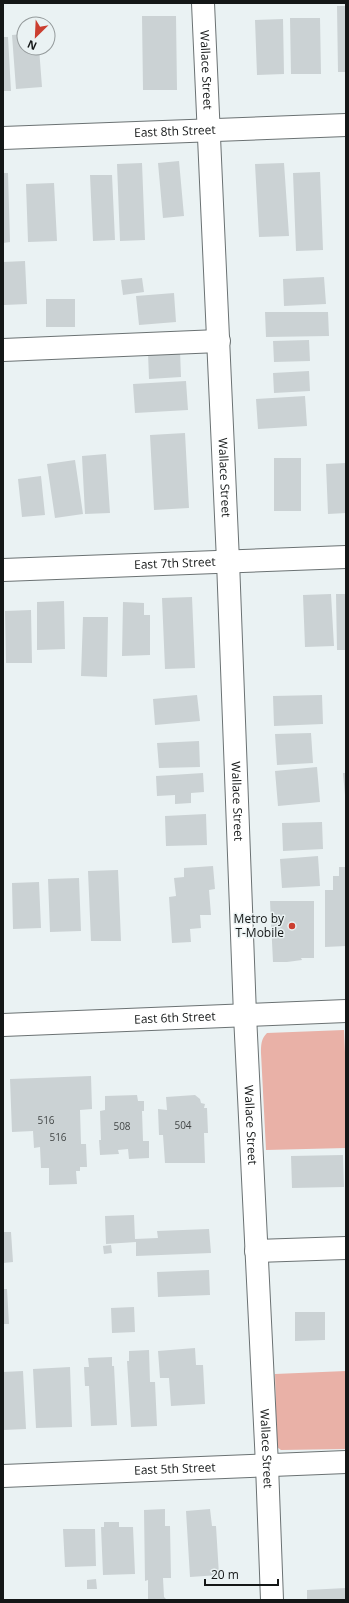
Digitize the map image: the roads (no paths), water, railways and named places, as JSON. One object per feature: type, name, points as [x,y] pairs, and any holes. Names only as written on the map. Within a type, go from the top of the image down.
[{"type":"street","name":"Wallace Street","points":[[203,3],[228,561],[245,1015],[267,1465],[272,1600]]},
{"type":"street","name":"East 8th Street","points":[[3,138],[346,125]]},
{"type":"street","points":[[3,350],[218,341]]},
{"type":"street","name":"East 7th Street","points":[[3,570],[346,556]]},
{"type":"street","name":"East 6th Street","points":[[3,1025],[346,1011]]},
{"type":"street","points":[[256,1251],[346,1248]]},
{"type":"street","name":"East 5th Street","points":[[3,1476],[346,1462]]},
{"type":"place","name":"Metro by T-Mobile","points":[[292,926]]}]
